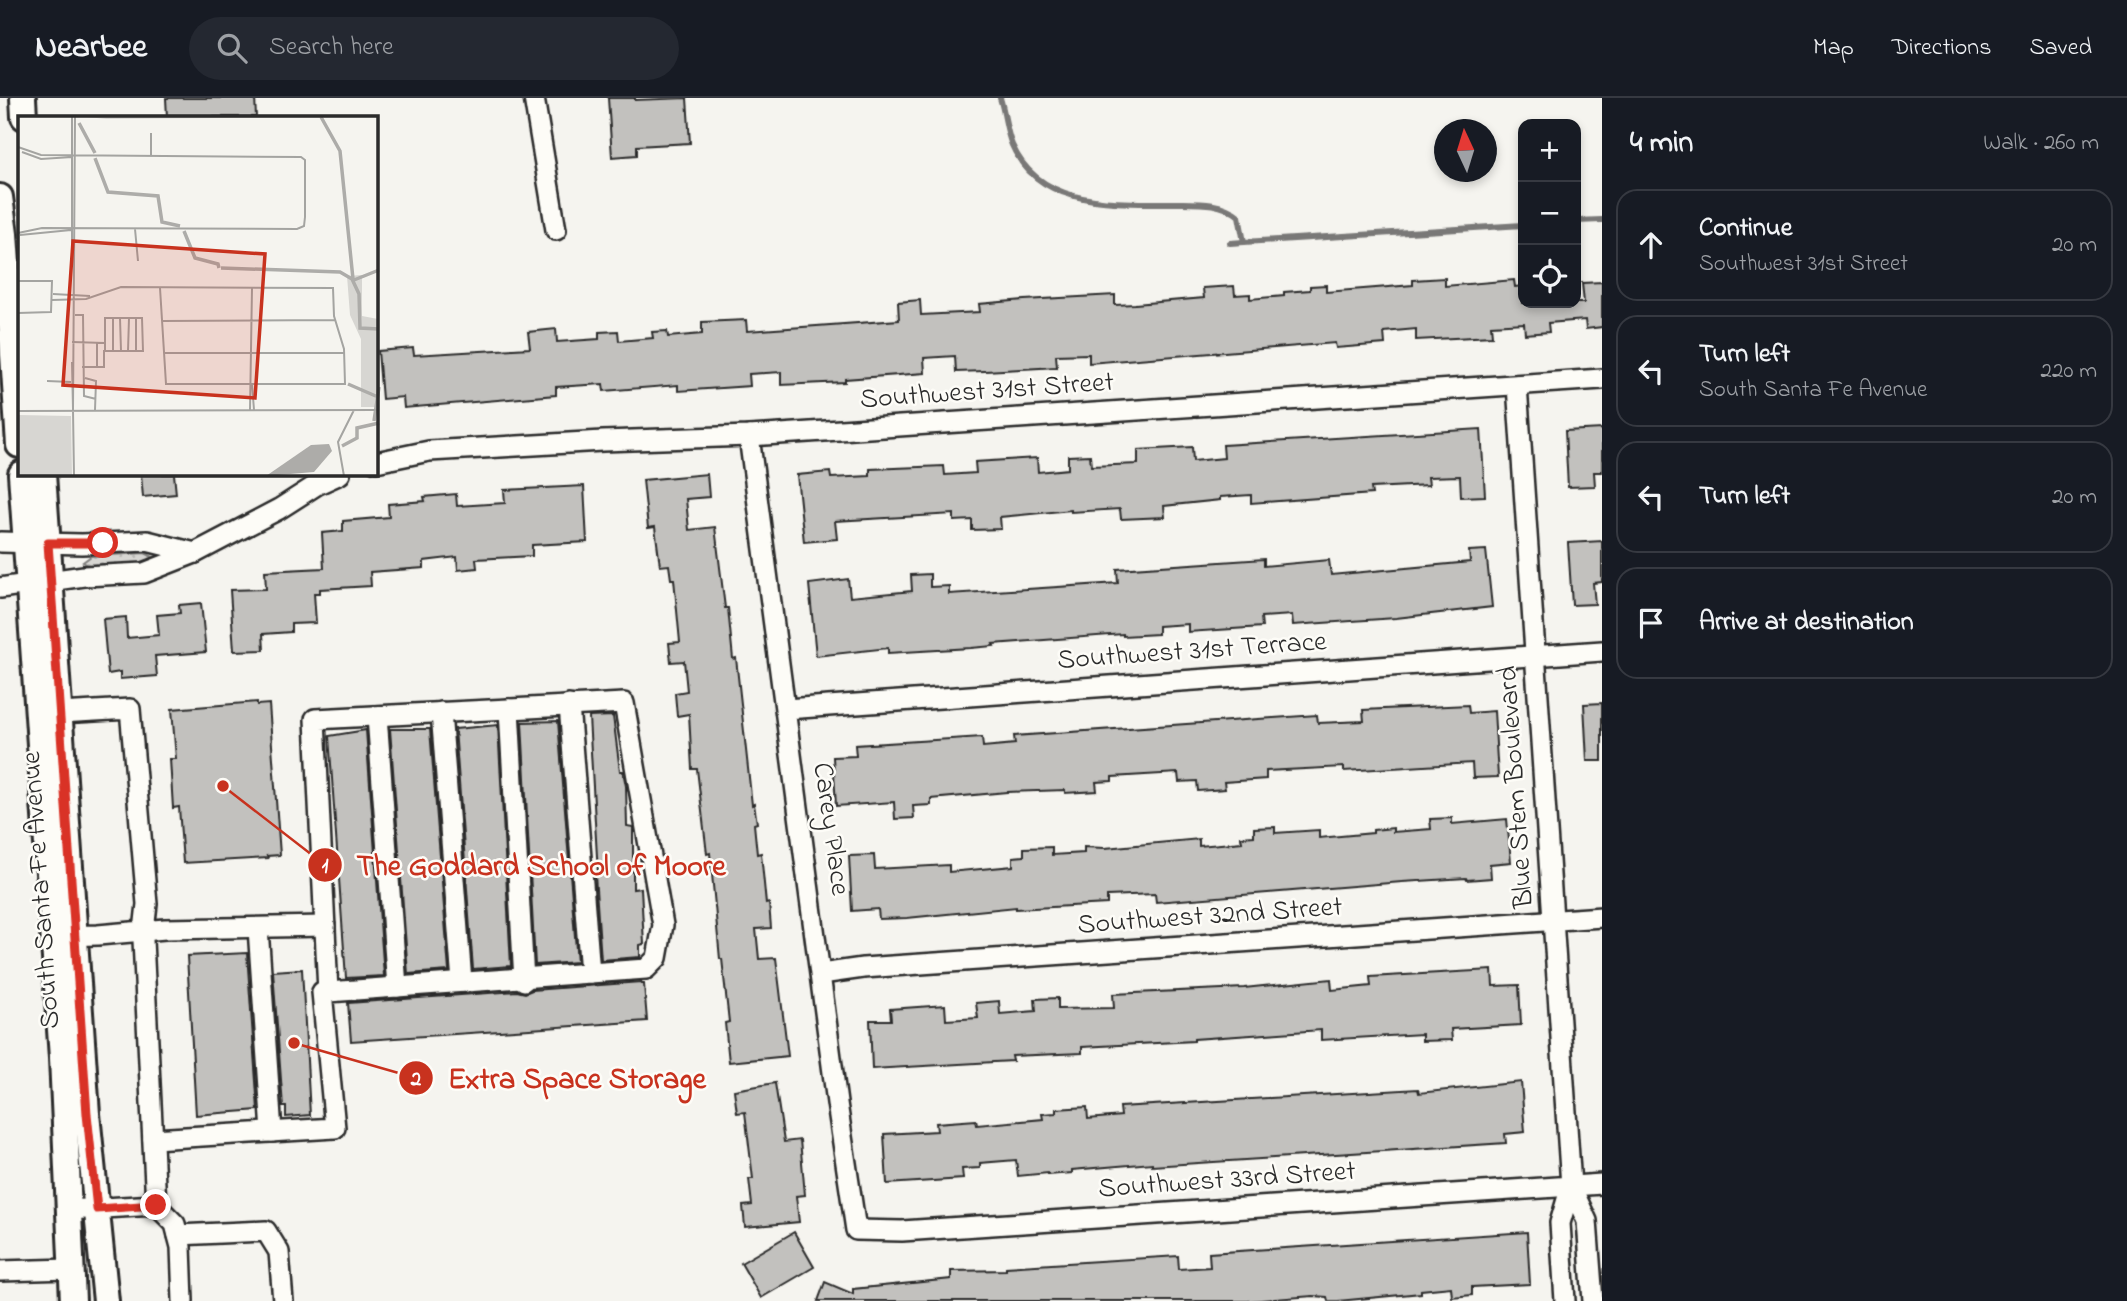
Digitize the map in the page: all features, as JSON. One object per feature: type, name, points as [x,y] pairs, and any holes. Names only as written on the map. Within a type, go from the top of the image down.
[{"type":"main road","points":[[23,98],[23,116]]},
{"type":"main road","points":[[0,197],[5,234],[18,430]]},
{"type":"main road","name":"South Santa Fe Avenue","points":[[21,476],[37,542],[64,935],[87,1114],[106,1301]]},
{"type":"main road","name":"South Santa Fe Avenue","points":[[37,542],[43,476]]},
{"type":"main road","name":"South Santa Fe Avenue","points":[[40,581],[60,713],[64,935],[63,1091],[73,1301]]},
{"type":"street","points":[[534,98],[556,230]]},
{"type":"street","name":"Southwest 31st Street","points":[[378,462],[404,455],[454,450],[749,436],[1602,379]]},
{"type":"street","name":"Blue Stem Boulevard","points":[[1517,384],[1571,1186],[1560,1223],[1565,1301]]},
{"type":"street","name":"Carey Place","points":[[749,436],[856,1230]]},
{"type":"street","points":[[0,588],[40,581],[144,573],[195,553],[336,476]]},
{"type":"street","points":[[0,542],[147,541],[195,553]]},
{"type":"street","name":"Southwest 31st Terrace","points":[[786,709],[1602,651]]},
{"type":"street","points":[[153,1139],[335,1128],[322,992],[328,992],[462,982],[524,979],[646,969],[657,958],[663,925],[624,703],[316,719],[328,992]]},
{"type":"street","points":[[569,705],[590,973]]},
{"type":"street","points":[[60,713],[130,709],[146,904],[144,930],[156,1205],[175,1224],[181,1247],[183,1301]]},
{"type":"street","points":[[509,709],[524,979]]},
{"type":"street","points":[[441,712],[462,982]]},
{"type":"street","points":[[377,716],[397,987]]},
{"type":"street","name":"Southwest 32nd Street","points":[[821,974],[863,968],[1602,916]]},
{"type":"street","points":[[64,935],[144,930],[325,926]]},
{"type":"street","points":[[258,928],[272,1132]]},
{"type":"street","name":"Southwest 33rd Street","points":[[856,1230],[902,1231],[1602,1184]]},
{"type":"street","name":"Blue Stem Boulevard","points":[[1571,1186],[1587,1221],[1593,1301]]},
{"type":"street","points":[[68,1210],[156,1205]]},
{"type":"street","points":[[178,1235],[267,1231],[279,1252],[283,1301]]},
{"type":"street","points":[[0,1271],[71,1269]]},
{"type":"shaded area","points":[[145,553],[153,557],[149,563],[91,567],[83,562],[91,556]]},
{"type":"building","points":[[166,98],[255,98],[256,116],[167,116]]},
{"type":"building","points":[[608,98],[687,98],[690,143],[637,146],[637,155],[612,157]]},
{"type":"building","points":[[1445,278],[1445,286],[1514,280],[1515,287],[1518,287],[1518,308],[1581,308],[1581,303],[1584,303],[1582,283],[1602,282],[1602,327],[1586,329],[1585,320],[1548,323],[1549,332],[1525,334],[1524,323],[1491,325],[1492,336],[1416,340],[1416,329],[1384,332],[1385,344],[1336,348],[1335,343],[1089,363],[1089,354],[1056,355],[1057,367],[985,371],[956,372],[955,356],[924,358],[925,373],[845,379],[845,382],[781,385],[781,372],[749,374],[750,386],[678,391],[678,385],[604,391],[603,384],[556,387],[556,395],[404,408],[403,397],[382,399],[378,351],[413,348],[414,355],[530,348],[528,332],[556,329],[557,342],[599,339],[599,332],[618,331],[619,341],[653,338],[652,332],[667,331],[668,337],[702,334],[702,322],[746,320],[747,331],[899,320],[898,302],[920,300],[921,315],[980,312],[979,304],[1024,300],[1115,295],[1115,305],[1135,304],[1204,298],[1203,288],[1234,286],[1235,295],[1250,294],[1250,299],[1284,296],[1284,292],[1310,290],[1310,286],[1326,285],[1326,292],[1413,285],[1413,280]]},
{"type":"building","points":[[1481,429],[1485,496],[1461,497],[1460,476],[1428,477],[1429,485],[1371,488],[1372,494],[1251,503],[1251,495],[1220,497],[1220,500],[1164,506],[1165,517],[1121,519],[1120,509],[1071,510],[1000,517],[1001,529],[972,530],[972,520],[954,521],[954,514],[835,521],[837,539],[804,542],[797,475],[830,472],[831,478],[870,476],[870,469],[944,466],[945,475],[976,473],[975,462],[1037,458],[1038,472],[1068,469],[1068,456],[1090,455],[1091,466],[1138,464],[1138,450],[1192,447],[1193,461],[1224,458],[1223,445]]},
{"type":"building","points":[[1602,429],[1602,472],[1594,472],[1595,486],[1568,487],[1565,431]]},
{"type":"building","points":[[707,474],[709,497],[686,499],[689,530],[715,527],[733,659],[736,658],[752,805],[754,804],[757,823],[754,824],[757,854],[761,853],[766,904],[769,903],[771,928],[756,929],[759,959],[776,958],[788,1056],[729,1062],[725,1023],[729,1022],[710,853],[707,854],[697,769],[692,769],[689,714],[677,716],[675,693],[687,691],[684,661],[671,662],[669,643],[680,642],[674,579],[671,579],[669,565],[660,566],[655,527],[648,528],[643,480]]},
{"type":"building","points":[[141,476],[174,476],[176,494],[143,497]]},
{"type":"building","points":[[584,486],[587,542],[532,545],[532,556],[476,559],[477,568],[458,570],[457,557],[424,561],[424,568],[370,572],[371,586],[320,589],[320,593],[314,593],[316,623],[291,624],[291,632],[263,634],[264,650],[234,651],[230,590],[266,589],[265,571],[324,568],[322,533],[343,531],[343,521],[389,517],[388,504],[425,501],[424,497],[456,494],[457,506],[505,503],[504,490]]},
{"type":"building","points":[[1602,541],[1602,582],[1593,583],[1595,604],[1572,605],[1568,543]]},
{"type":"building","points":[[1486,550],[1492,607],[1396,618],[1293,625],[1292,615],[1261,617],[1262,627],[1188,632],[1188,624],[1158,626],[1158,634],[1123,634],[888,653],[888,648],[816,656],[809,584],[848,579],[850,597],[912,591],[911,575],[930,574],[930,587],[949,586],[949,594],[1118,583],[1117,569],[1264,559],[1264,566],[1329,560],[1331,575],[1470,562],[1469,551]]},
{"type":"building","points":[[201,603],[206,652],[155,656],[157,676],[120,679],[120,672],[108,674],[103,619],[126,617],[127,638],[159,635],[157,615],[180,613],[179,605]]},
{"type":"building","points":[[257,702],[257,705],[269,704],[280,855],[183,863],[179,807],[173,808],[170,759],[176,759],[172,709]]},
{"type":"building","points":[[1602,703],[1602,761],[1587,761],[1584,704]]},
{"type":"building","points":[[1468,705],[1469,713],[1494,711],[1498,777],[1473,778],[1472,763],[1344,771],[1344,767],[1266,771],[1266,779],[1224,782],[1225,789],[1198,791],[1197,781],[1179,782],[1178,773],[1112,777],[1112,781],[1096,782],[1097,791],[1007,792],[931,799],[931,805],[913,806],[914,818],[895,819],[894,802],[836,806],[833,757],[856,756],[855,745],[982,737],[983,747],[1015,744],[1014,736],[1317,715],[1318,723],[1364,721],[1363,710]]},
{"type":"building","points":[[613,716],[620,771],[623,771],[626,786],[627,826],[633,827],[633,889],[641,888],[644,944],[640,945],[640,957],[601,960],[589,717]]},
{"type":"building","points":[[558,721],[577,962],[535,965],[522,722]]},
{"type":"building","points":[[498,725],[511,966],[473,969],[455,729]]},
{"type":"building","points":[[390,729],[430,729],[449,971],[408,974]]},
{"type":"building","points":[[366,730],[384,976],[346,978],[329,736]]},
{"type":"building","points":[[1452,818],[1452,824],[1507,819],[1511,862],[1490,864],[1491,878],[1467,880],[1402,882],[1156,902],[1155,894],[1107,896],[1107,904],[1016,907],[907,918],[879,919],[878,909],[852,911],[849,856],[874,855],[875,869],[949,865],[949,872],[1013,866],[1013,857],[1024,856],[1024,848],[1052,847],[1052,855],[1084,853],[1084,847],[1105,848],[1199,839],[1199,846],[1242,842],[1241,837],[1254,836],[1254,828],[1275,827],[1275,833],[1319,830],[1319,838],[1373,833],[1373,830],[1393,828],[1393,832],[1431,829],[1430,819]]},
{"type":"building","points":[[247,953],[258,1110],[196,1115],[187,956]]},
{"type":"building","points":[[302,969],[310,1115],[286,1117],[286,1107],[283,1107],[273,971]]},
{"type":"building","points":[[1492,970],[1493,986],[1519,985],[1521,1025],[1451,1029],[1452,1040],[1422,1041],[1422,1034],[1321,1040],[1321,1030],[1082,1047],[1082,1053],[1012,1056],[1013,1061],[872,1069],[870,1020],[891,1020],[890,1009],[945,1005],[946,1020],[978,1018],[976,1003],[999,1001],[1000,1014],[1036,1011],[1035,999],[1058,998],[1058,1009],[1114,1008],[1113,994],[1244,988],[1331,979],[1332,990],[1371,986],[1370,977]]},
{"type":"building","points":[[641,982],[644,984],[647,1021],[351,1041],[348,1003],[517,991],[525,993],[532,990]]},
{"type":"building","points":[[1521,1082],[1525,1132],[1505,1134],[1506,1143],[1152,1166],[1152,1163],[1072,1170],[1072,1173],[1048,1175],[1018,1176],[1016,1160],[980,1163],[980,1168],[962,1169],[963,1179],[887,1184],[884,1134],[937,1131],[936,1123],[976,1120],[977,1125],[1043,1119],[1042,1114],[1056,1113],[1056,1109],[1087,1107],[1088,1119],[1121,1116],[1120,1107],[1418,1089],[1419,1093]]},
{"type":"building","points":[[775,1083],[784,1142],[800,1140],[805,1195],[796,1196],[799,1222],[745,1227],[743,1206],[752,1205],[749,1179],[753,1179],[745,1112],[737,1113],[734,1090]]},
{"type":"building","points":[[794,1232],[814,1267],[761,1298],[741,1263]]},
{"type":"building","points":[[1527,1232],[1530,1284],[1472,1287],[1472,1295],[1452,1297],[1451,1287],[1421,1290],[1421,1293],[1338,1301],[1313,1296],[1248,1301],[818,1301],[825,1282],[853,1294],[853,1289],[951,1279],[951,1271],[1006,1270],[1006,1267],[1178,1256],[1179,1269],[1210,1267],[1209,1253]]},
{"type":"waterway","points":[[1000,98],[1012,145],[1025,167],[1043,182],[1063,193],[1086,199],[1220,206],[1239,216],[1244,242],[1230,243]]},
{"type":"waterway","points":[[1581,221],[1602,220]]},
{"type":"waterway","points":[[1244,242],[1518,225]]},
{"type":"place","name":"The Goddard School of Moore","points":[[223,786]]},
{"type":"place","name":"Extra Space Storage","points":[[294,1043]]},
{"type":"route","points":[[103,543],[48,543],[87,1114],[97,1209],[156,1205]]}]
